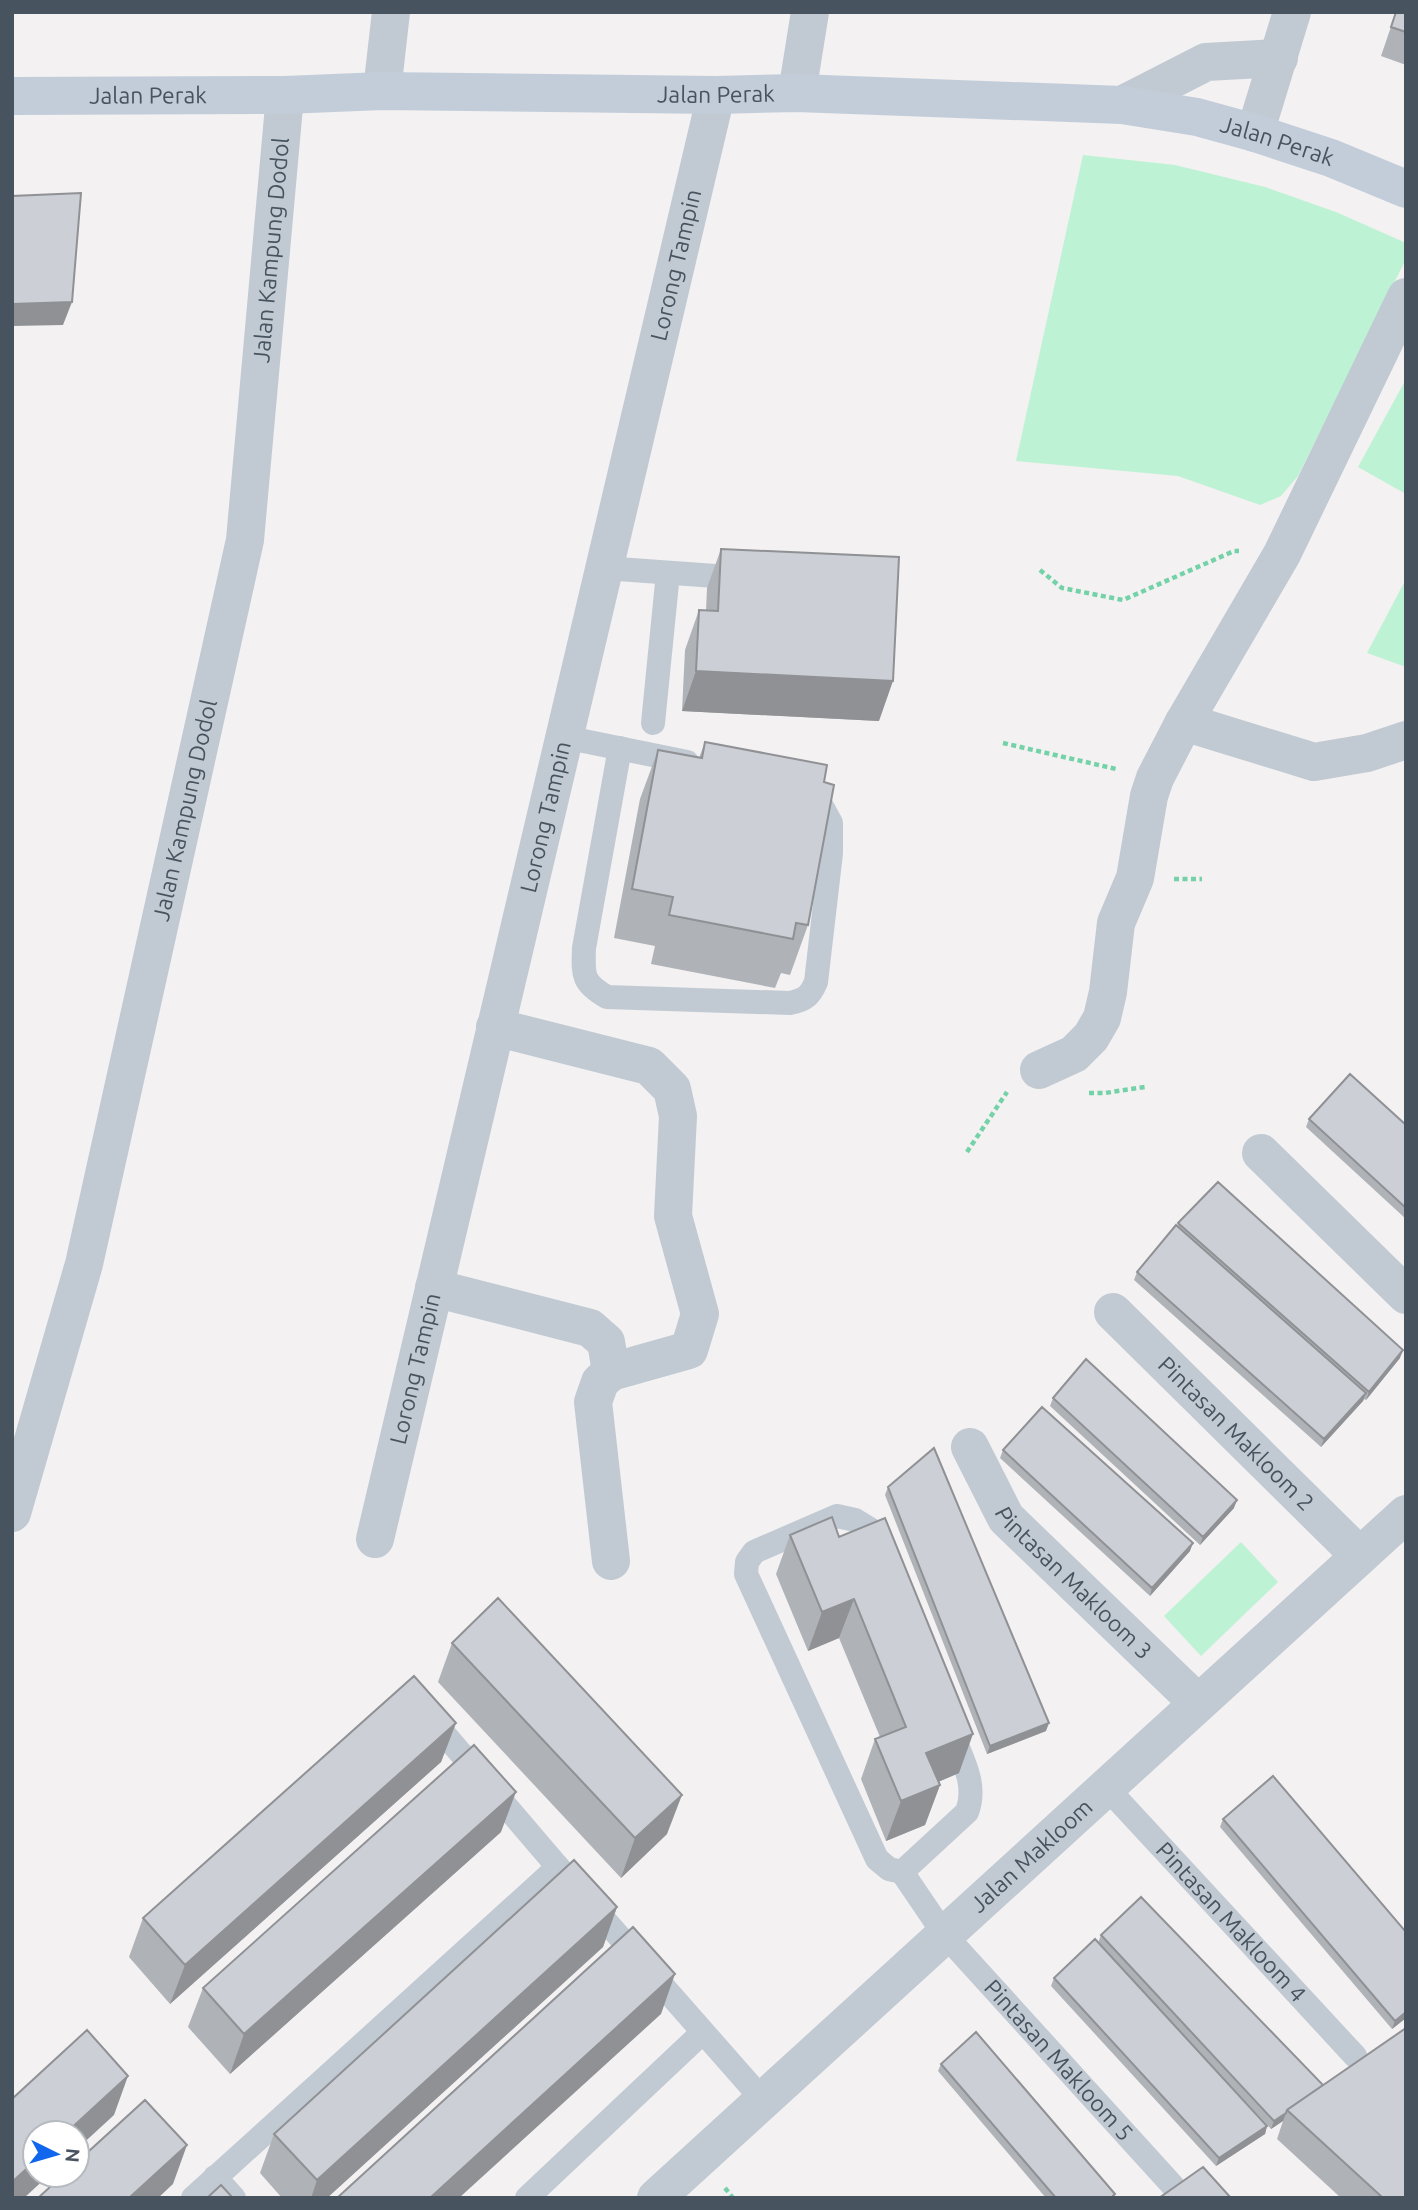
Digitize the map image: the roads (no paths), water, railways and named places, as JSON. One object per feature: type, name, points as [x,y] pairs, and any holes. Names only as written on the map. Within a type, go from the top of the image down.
[{"type":"main road","name":"Jalan Perak","points":[[12,96],[285,95],[382,90],[716,95],[797,93],[1122,105],[1197,117],[1255,133],[1331,158],[1406,189]]},
{"type":"street","points":[[382,90],[391,12]]},
{"type":"street","points":[[797,93],[810,12]]},
{"type":"street","points":[[1255,133],[1292,12]]},
{"type":"street","points":[[1122,105],[1206,62],[1279,58]]},
{"type":"street","name":"Jalan Kampung Dodol","points":[[12,1513],[84,1264],[245,540],[285,95]]},
{"type":"street","name":"Lorong Tampin","points":[[375,1539],[716,95]]},
{"type":"street","points":[[1039,1070],[1074,1054],[1091,1037],[1102,1018],[1108,992],[1116,923],[1135,878],[1149,796],[1155,778],[1184,722],[1282,554],[1406,297]]},
{"type":"street","points":[[1184,722],[1314,762],[1367,753],[1406,740]]},
{"type":"street","points":[[495,1027],[649,1066],[672,1089],[678,1116],[673,1216],[700,1314],[689,1350],[611,1372],[600,1382],[593,1402],[611,1561]]},
{"type":"street","points":[[1261,1153],[1406,1295]]},
{"type":"street","points":[[434,1288],[590,1328],[606,1342],[611,1372]]},
{"type":"street","name":"Pintasan Makloom 2","points":[[1114,1312],[1360,1556]]},
{"type":"street","name":"Pintasan Makloom 3","points":[[970,1447],[1006,1518],[1198,1703]]},
{"type":"street","name":"Jalan Makloom","points":[[656,2198],[1406,1514]]},
{"type":"lane","points":[[604,568],[763,579]]},
{"type":"lane","points":[[653,723],[668,573]]},
{"type":"lane","points":[[564,737],[709,767]]},
{"type":"lane","points":[[620,748],[584,948],[583,974],[591,988],[607,997],[790,1003],[803,1001],[811,995],[816,982],[831,853],[831,823],[819,801],[799,786],[792,785]]},
{"type":"lane","points":[[888,1569],[873,1531],[855,1520],[837,1516],[754,1552],[747,1562],[746,1574],[877,1860],[889,1869],[902,1872],[967,1812],[972,1799],[971,1782],[941,1706]]},
{"type":"lane","points":[[414,1698],[702,2033],[763,2100]]},
{"type":"lane","name":"Pintasan Makloom 4","points":[[1106,1787],[1355,2056]]},
{"type":"lane","points":[[193,2198],[558,1867]]},
{"type":"lane","name":"Pintasan Makloom 5","points":[[902,1872],[944,1934],[1173,2186]]},
{"type":"lane","points":[[527,2198],[702,2033]]},
{"type":"lane","points":[[215,2177],[234,2198]]}]
